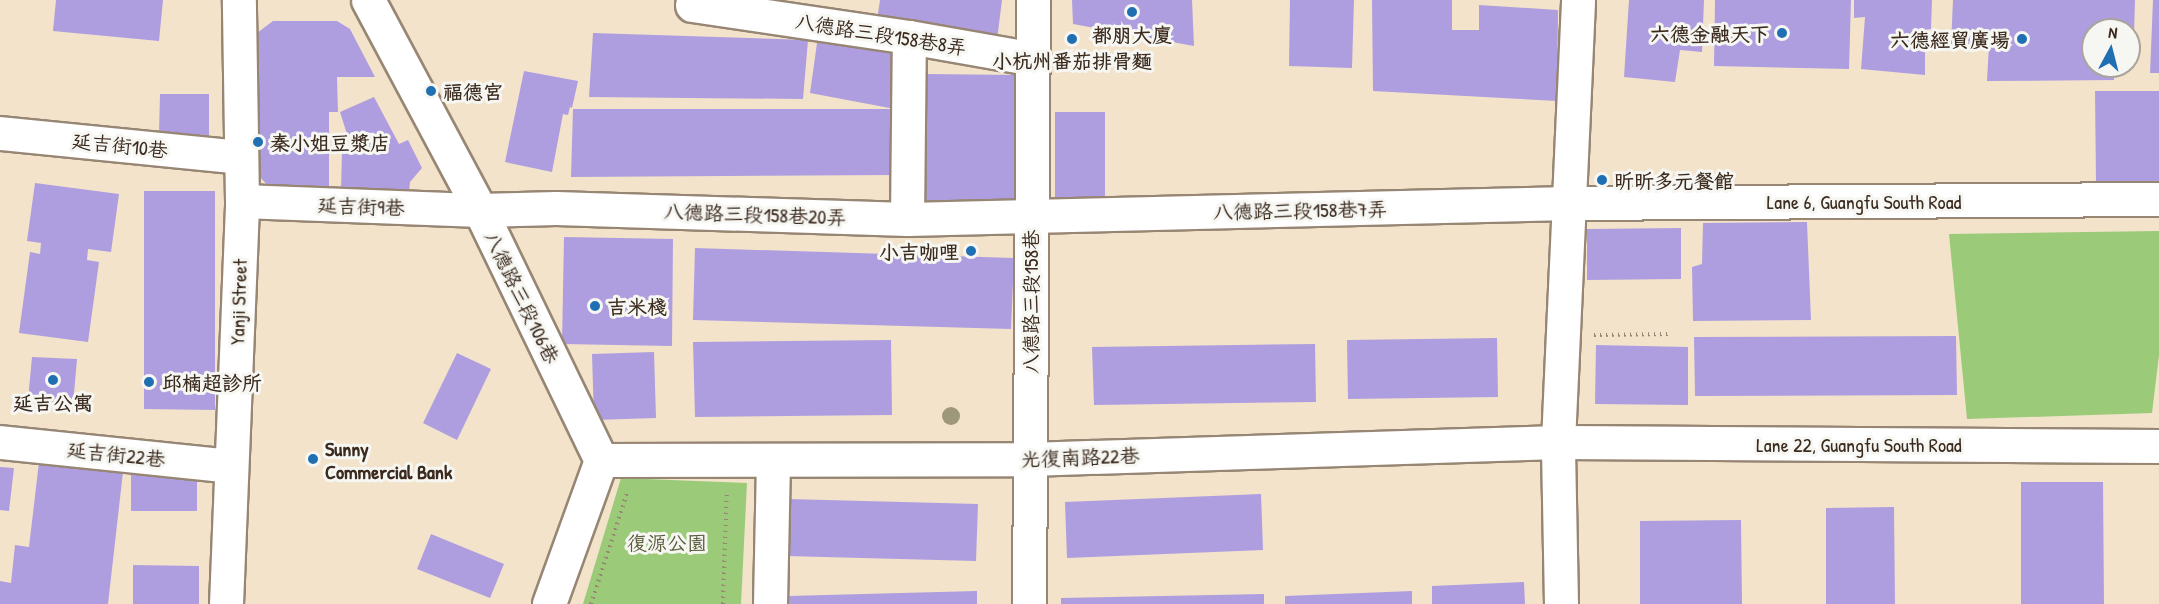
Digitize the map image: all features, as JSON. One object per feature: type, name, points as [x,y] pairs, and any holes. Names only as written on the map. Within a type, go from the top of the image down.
[{"type":"street","name":"Yanji Street","points":[[226,604],[242,201],[239,0]]},
{"type":"street","name":"八德路三段106巷","points":[[368,0],[480,210],[601,460]]},
{"type":"street","name":"八德路三段158巷","points":[[1029,604],[1033,0]]},
{"type":"street","points":[[1561,604],[1558,442],[1578,0]]},
{"type":"street","name":"八德路三段158巷8弄","points":[[692,5],[909,37],[1034,59]]},
{"type":"street","points":[[907,219],[909,37]]},
{"type":"street","name":"延吉街10巷","points":[[0,132],[241,157]]},
{"type":"street","name":"Lane 6, Guangfu South Road","points":[[1569,204],[2159,198]]},
{"type":"street","name":"延吉街9巷","points":[[242,201],[480,210]]},
{"type":"street","name":"八德路三段158巷7弄","points":[[1030,216],[1569,204]]},
{"type":"street","name":"八德路三段158巷20弄","points":[[480,210],[556,208],[907,219],[1030,216]]},
{"type":"street","name":"延吉街22巷","points":[[0,442],[231,466]]},
{"type":"street","name":"光復南路22巷","points":[[601,460],[1029,459],[1558,442]]},
{"type":"street","name":"Lane 22, Guangfu South Road","points":[[1558,442],[2159,446]]},
{"type":"street","points":[[549,604],[601,460]]},
{"type":"street","points":[[770,604],[773,460]]},
{"type":"path","points":[[1563,336],[1672,334]]},
{"type":"path","points":[[591,604],[630,483]]},
{"type":"path","points":[[717,488],[728,489],[723,604]]},
{"type":"green space","points":[[2159,231],[2159,355],[2152,413],[1967,419],[1949,234]]},
{"type":"green space","name":"復源公園","points":[[621,478],[747,483],[741,604],[583,604]]},
{"type":"building","points":[[56,0],[163,0],[159,41],[53,31]]},
{"type":"building","points":[[880,0],[1002,0],[997,40],[877,20]]},
{"type":"building","name":"都朋大廈","points":[[1072,0],[1192,0],[1194,46],[1073,24]]},
{"type":"building","points":[[1290,0],[1354,0],[1352,68],[1289,66]]},
{"type":"building","points":[[1372,0],[1452,0],[1452,30],[1479,30],[1479,5],[1558,10],[1557,101],[1373,91]]},
{"type":"building","points":[[1629,0],[1704,0],[1702,52],[1680,50],[1675,82],[1624,77]]},
{"type":"building","name":"六德金融天下","points":[[1715,0],[1851,0],[1849,69],[1714,66]]},
{"type":"building","points":[[1854,0],[1932,0],[1931,29],[1925,30],[1925,75],[1861,69],[1865,17],[1854,18]]},
{"type":"building","name":"六德經貿廣場","points":[[1953,0],[2135,0],[2134,18],[2081,18],[2081,78],[2114,78],[2114,80],[1987,81],[1989,44],[1951,44]]},
{"type":"building","points":[[2153,0],[2159,0],[2159,73],[2150,73]]},
{"type":"building","points":[[273,21],[337,21],[350,29],[375,77],[337,77],[338,112],[329,112],[329,189],[272,190],[258,175],[257,33]]},
{"type":"building","points":[[593,33],[808,40],[803,99],[589,97]]},
{"type":"building","points":[[818,36],[897,48],[895,109],[810,93]]},
{"type":"building","points":[[524,71],[578,81],[572,108],[570,107],[568,115],[563,114],[552,172],[505,162]]},
{"type":"building","points":[[923,74],[1020,75],[1016,202],[920,200]]},
{"type":"building","points":[[2095,91],[2159,91],[2159,182],[2096,183]]},
{"type":"building","points":[[160,94],[209,94],[209,135],[159,134]]},
{"type":"building","points":[[374,97],[399,144],[408,140],[422,168],[410,182],[409,192],[341,192],[342,150],[351,147],[340,112]]},
{"type":"building","points":[[573,109],[895,109],[894,175],[571,177]]},
{"type":"building","points":[[1055,112],[1105,112],[1105,199],[1055,199]]},
{"type":"building","points":[[35,183],[119,194],[111,252],[88,249],[87,260],[99,262],[88,342],[19,333],[30,252],[40,254],[41,243],[27,241]]},
{"type":"building","points":[[144,191],[215,191],[215,410],[144,409]]},
{"type":"building","points":[[1807,222],[1811,320],[1693,321],[1692,267],[1702,264],[1703,223]]},
{"type":"building","points":[[1681,228],[1681,279],[1587,280],[1587,229]]},
{"type":"building","points":[[564,237],[673,239],[672,346],[562,344]]},
{"type":"building","points":[[695,248],[1014,258],[1011,329],[693,320]]},
{"type":"building","points":[[1956,336],[1957,395],[1695,396],[1694,337]]},
{"type":"building","points":[[1497,338],[1498,397],[1348,399],[1347,340]]},
{"type":"building","points":[[891,340],[892,415],[695,417],[693,342]]},
{"type":"building","points":[[1315,344],[1316,402],[1094,405],[1092,347]]},
{"type":"building","points":[[1596,345],[1688,347],[1688,405],[1595,404]]},
{"type":"building","points":[[654,352],[656,418],[594,420],[592,354]]},
{"type":"building","points":[[457,353],[491,369],[457,440],[423,423]]},
{"type":"building","name":"延吉公寓","points":[[32,357],[77,359],[73,405],[28,400]]},
{"type":"building","points":[[39,462],[123,472],[108,604],[0,604],[0,581],[11,583],[15,545],[29,547]]},
{"type":"building","points":[[0,467],[14,468],[9,511],[0,510]]},
{"type":"building","points":[[131,468],[197,468],[197,511],[131,511]]},
{"type":"building","points":[[2021,482],[2103,482],[2104,604],[2021,604]]},
{"type":"building","points":[[1261,494],[1263,550],[1067,558],[1065,502]]},
{"type":"building","points":[[788,499],[978,504],[976,561],[786,556]]},
{"type":"building","points":[[1894,507],[1895,604],[1826,604],[1826,508]]},
{"type":"building","points":[[1741,520],[1742,604],[1640,604],[1640,521]]},
{"type":"building","points":[[431,534],[504,564],[490,598],[417,569]]},
{"type":"building","points":[[133,565],[199,566],[199,604],[133,604]]},
{"type":"building","points":[[1524,582],[1525,604],[1432,604],[1432,586]]},
{"type":"building","points":[[977,591],[977,604],[788,604],[788,596]]},
{"type":"building","points":[[1412,591],[1412,604],[1285,604],[1285,596]]},
{"type":"building","points":[[1264,594],[1264,604],[1061,604],[1061,598]]},
{"type":"place","name":"都朋大廈","points":[[1132,12]]},
{"type":"place","name":"六德金融天下","points":[[1782,33]]},
{"type":"place","name":"小杭州番茄排骨麵","points":[[1072,39]]},
{"type":"place","name":"六德經貿廣場","points":[[2022,39]]},
{"type":"place","name":"福德宮","points":[[431,91]]},
{"type":"place","name":"秦小姐豆漿店","points":[[258,142]]},
{"type":"place","name":"昕昕多元餐館","points":[[1602,180]]},
{"type":"place","name":"小吉咖哩","points":[[971,251]]},
{"type":"place","name":"吉米棧","points":[[595,306]]},
{"type":"place","name":"延吉公寓","points":[[53,380]]},
{"type":"place","name":"邱楠超診所","points":[[149,382]]},
{"type":"place","name":"Sunny Commercial Bank","points":[[313,459]]}]
